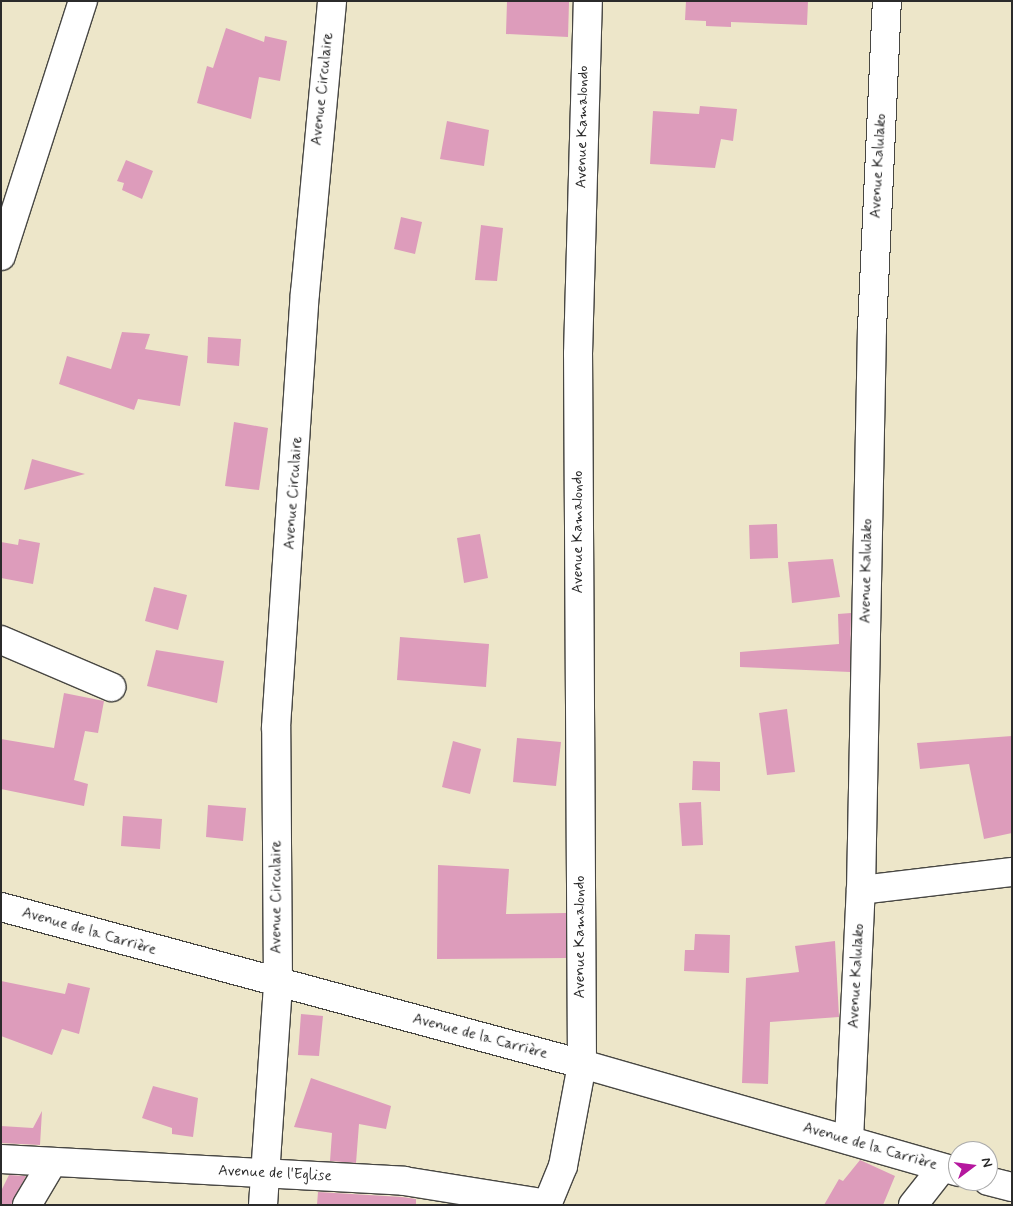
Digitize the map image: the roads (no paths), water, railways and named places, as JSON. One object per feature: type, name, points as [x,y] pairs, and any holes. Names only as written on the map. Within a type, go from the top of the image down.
[{"type":"street","points":[[1,256],[84,1]]},
{"type":"street","name":"Avenue Circulaire","points":[[263,1205],[262,1174],[278,985],[276,727],[307,264],[332,1]]},
{"type":"street","name":"Avenue Kamalondo","points":[[547,1204],[563,1166],[582,1064],[578,354],[588,1]]},
{"type":"street","name":"Avenue Kalulako","points":[[849,1140],[861,890],[872,328],[887,1]]},
{"type":"street","points":[[1,640],[110,687]]},
{"type":"street","points":[[861,890],[1012,872]]},
{"type":"street","name":"Avenue de la Carrière","points":[[1,907],[278,985],[582,1064],[948,1169]]},
{"type":"street","name":"Avenue de l'Eglise","points":[[1,1159],[404,1180],[547,1204]]},
{"type":"street","points":[[27,1205],[52,1163]]},
{"type":"street","points":[[913,1205],[948,1172]]},
{"type":"street","points":[[998,1184],[1012,1187]]}]
